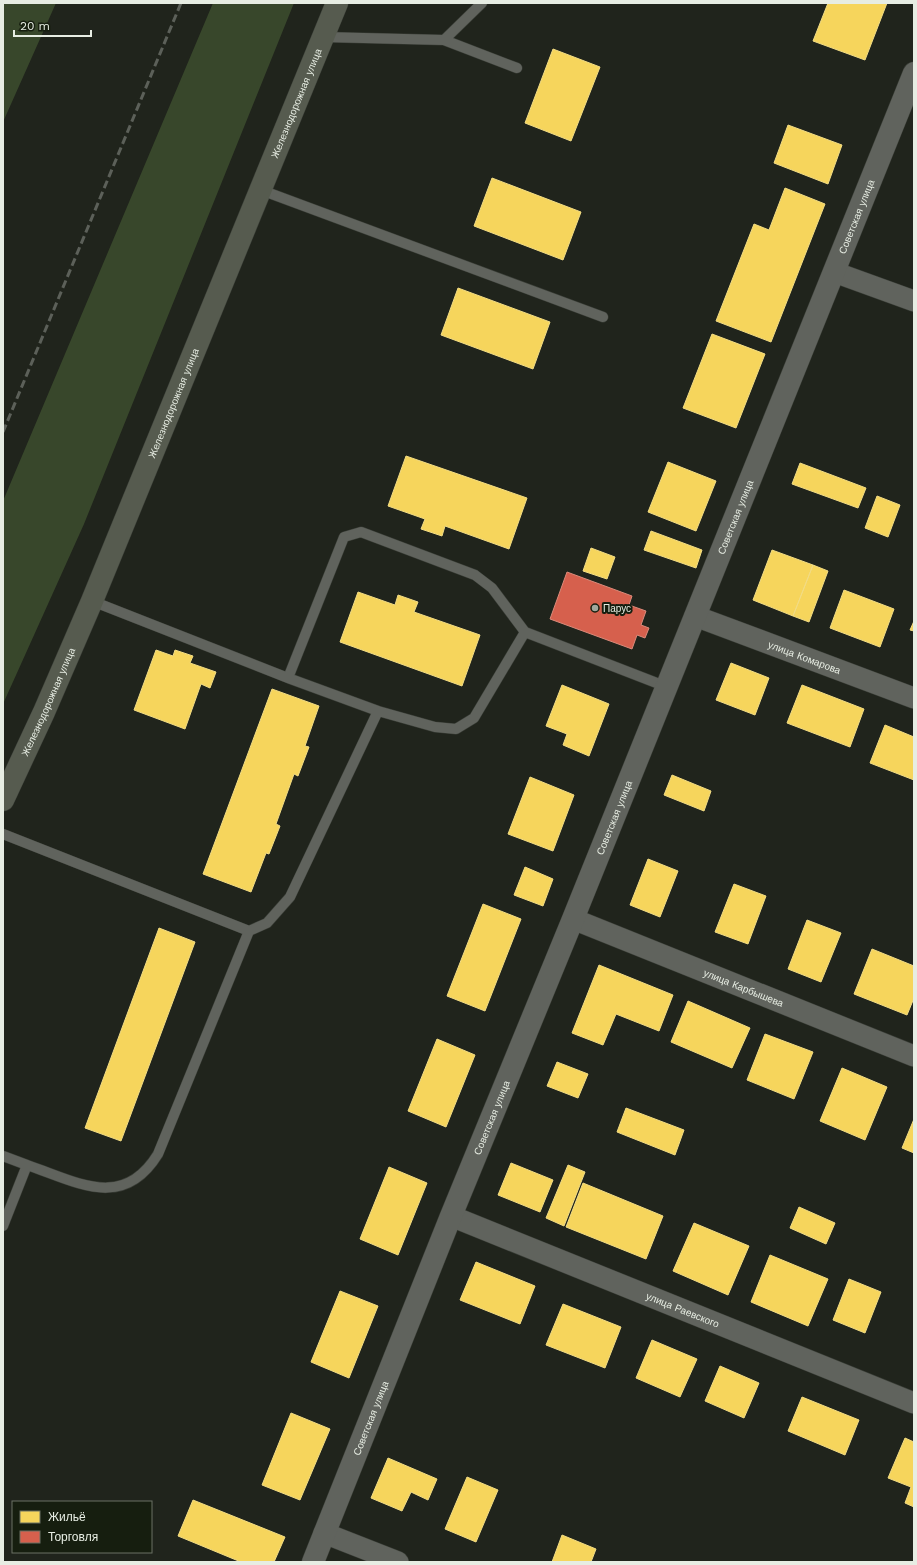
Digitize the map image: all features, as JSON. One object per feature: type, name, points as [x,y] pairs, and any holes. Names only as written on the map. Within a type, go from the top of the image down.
[{"type":"main road","name":"Железнодорожная улица","points":[[3,800],[44,712],[92,601],[337,3]]},
{"type":"street","name":"Советская улица","points":[[313,1562],[451,1216],[667,687],[914,73]]},
{"type":"street","points":[[834,272],[914,301]]},
{"type":"street","name":"улица Комарова","points":[[695,616],[914,698]]},
{"type":"street","name":"улица Карбышева","points":[[573,919],[914,1056]]},
{"type":"street","name":"улица Раевского","points":[[451,1216],[914,1403]]},
{"type":"street","points":[[324,1533],[398,1562]]},
{"type":"lane","points":[[444,40],[482,3]]},
{"type":"lane","points":[[323,37],[444,40],[517,68]]},
{"type":"lane","points":[[261,190],[603,317]]},
{"type":"lane","points":[[288,678],[344,537],[361,532],[475,575],[492,588],[526,632],[667,687]]},
{"type":"lane","points":[[92,601],[288,678],[378,711],[435,727],[456,729],[474,718],[526,632]]},
{"type":"lane","points":[[3,1156],[93,1188],[111,1189],[136,1180],[150,1168],[158,1154],[249,931],[267,923],[290,897],[378,711]]},
{"type":"lane","points":[[3,834],[249,931]]},
{"type":"lane","points":[[3,1226],[27,1165]]},
{"type":"green space","points":[[3,3],[56,3],[3,122]]},
{"type":"green space","points":[[213,3],[294,3],[84,524],[3,704],[3,501]]},
{"type":"building: Жильё","points":[[828,3],[887,3],[865,60],[813,41]]},
{"type":"building: Жильё","points":[[553,49],[600,67],[571,141],[525,123]]},
{"type":"building: Жильё","points":[[788,125],[842,145],[828,184],[774,163]]},
{"type":"building: Жильё","points":[[492,178],[581,212],[563,260],[474,226]]},
{"type":"building: Жильё","points":[[785,188],[825,204],[771,342],[716,321],[754,224],[769,230]]},
{"type":"building: Жильё","points":[[458,288],[550,322],[533,369],[441,335]]},
{"type":"building: Жильё","points":[[712,334],[765,354],[736,428],[683,408]]},
{"type":"building: Жильё","points":[[406,456],[527,498],[509,549],[445,526],[442,536],[421,529],[425,519],[388,506]]},
{"type":"building: Жильё","points":[[668,462],[716,481],[696,531],[648,512]]},
{"type":"building: Жильё","points":[[800,463],[866,488],[858,508],[792,484]]},
{"type":"building: Жильё","points":[[877,496],[900,505],[888,537],[865,528]]},
{"type":"building: Жильё","points":[[651,531],[702,550],[696,568],[644,550]]},
{"type":"building: Жильё","points":[[591,548],[615,557],[607,579],[583,571]]},
{"type":"building: Жильё","points":[[772,550],[813,565],[793,616],[753,600]]},
{"type":"building: Жильё","points":[[813,565],[828,571],[809,622],[793,616]]},
{"type":"building: Жильё","points":[[844,590],[894,609],[880,647],[830,628]]},
{"type":"building: Жильё","points":[[358,592],[395,605],[398,595],[418,602],[414,612],[480,635],[462,686],[340,642]]},
{"type":"building: Жильё","points":[[914,621],[914,631],[910,630]]},
{"type":"building: Жильё","points":[[156,650],[173,656],[175,650],[193,656],[190,663],[216,672],[210,688],[201,684],[185,729],[134,710]]},
{"type":"building: Жильё","points":[[731,663],[769,678],[755,715],[716,700]]},
{"type":"building: Жильё","points":[[562,685],[609,704],[589,756],[563,745],[567,734],[546,726]]},
{"type":"building: Жильё","points":[[802,685],[864,709],[850,747],[787,723]]},
{"type":"building: Жильё","points":[[272,689],[319,706],[305,746],[309,747],[298,776],[294,774],[276,824],[280,826],[269,854],[266,853],[251,892],[203,874]]},
{"type":"building: Жильё","points":[[885,725],[914,737],[914,780],[870,763]]},
{"type":"building: Жильё","points":[[672,775],[711,791],[704,811],[664,795]]},
{"type":"building: Жильё","points":[[530,777],[574,795],[553,851],[508,834]]},
{"type":"building: Жильё","points":[[648,859],[678,871],[660,917],[630,905]]},
{"type":"building: Жильё","points":[[525,867],[553,879],[543,906],[514,895]]},
{"type":"building: Жильё","points":[[734,884],[766,896],[748,944],[715,932]]},
{"type":"building: Жильё","points":[[483,904],[521,919],[485,1011],[447,996]]},
{"type":"building: Жильё","points":[[807,920],[841,933],[821,982],[788,969]]},
{"type":"building: Жильё","points":[[159,928],[195,942],[121,1141],[85,1128]]},
{"type":"building: Жильё","points":[[872,949],[914,966],[914,998],[907,1015],[854,994]]},
{"type":"building: Жильё","points":[[599,965],[673,995],[659,1031],[616,1014],[603,1045],[572,1033]]},
{"type":"building: Жильё","points":[[688,1001],[750,1028],[732,1068],[671,1042]]},
{"type":"building: Жильё","points":[[765,1034],[813,1052],[794,1099],[747,1080]]},
{"type":"building: Жильё","points":[[437,1039],[475,1055],[446,1127],[408,1111]]},
{"type":"building: Жильё","points":[[557,1062],[588,1074],[578,1098],[547,1086]]},
{"type":"building: Жильё","points":[[842,1068],[887,1087],[865,1140],[820,1121]]},
{"type":"building: Жильё","points":[[626,1108],[684,1130],[675,1155],[617,1132]]},
{"type":"building: Жильё","points":[[914,1119],[914,1153],[902,1148]]},
{"type":"building: Жильё","points":[[511,1163],[553,1180],[540,1212],[498,1195]]},
{"type":"building: Жильё","points":[[568,1165],[585,1172],[564,1226],[546,1218]]},
{"type":"building: Жильё","points":[[389,1167],[427,1183],[398,1255],[360,1239]]},
{"type":"building: Жильё","points":[[583,1183],[663,1216],[646,1259],[566,1227]]},
{"type":"building: Жильё","points":[[799,1207],[835,1223],[826,1244],[790,1228]]},
{"type":"building: Жильё","points":[[694,1223],[749,1246],[728,1295],[673,1271]]},
{"type":"building: Жильё","points":[[770,1255],[828,1279],[808,1326],[751,1302]]},
{"type":"building: Жильё","points":[[476,1262],[535,1286],[520,1324],[460,1300]]},
{"type":"building: Жильё","points":[[849,1279],[881,1292],[865,1333],[833,1320]]},
{"type":"building: Жильё","points":[[340,1291],[378,1306],[349,1378],[311,1362]]},
{"type":"building: Жильё","points":[[563,1304],[621,1327],[605,1368],[546,1345]]},
{"type":"building: Жильё","points":[[652,1340],[697,1359],[680,1397],[636,1378]]},
{"type":"building: Жильё","points":[[720,1366],[759,1383],[744,1418],[705,1401]]},
{"type":"building: Жильё","points":[[802,1397],[859,1420],[845,1455],[788,1431]]},
{"type":"building: Жильё","points":[[291,1413],[330,1429],[300,1500],[262,1485]]},
{"type":"building: Жильё","points":[[905,1438],[914,1442],[914,1507],[905,1503],[911,1487],[888,1478]]},
{"type":"building: Жильё","points":[[388,1458],[437,1479],[428,1500],[411,1492],[402,1511],[371,1498]]},
{"type":"building: Жильё","points":[[467,1477],[498,1490],[476,1542],[445,1529]]},
{"type":"building: Жильё","points":[[193,1500],[285,1537],[274,1562],[241,1562],[178,1536]]},
{"type":"building: Жильё","points":[[562,1535],[596,1549],[591,1562],[552,1562]]},
{"type":"building: Торговля","name":"Парус","points":[[567,572],[632,596],[629,605],[646,611],[641,625],[649,628],[645,638],[637,635],[632,649],[550,619]]},
{"type":"railway","points":[[3,432],[181,3]]},
{"type":"place","name":"Парус","points":[[595,608]]}]
